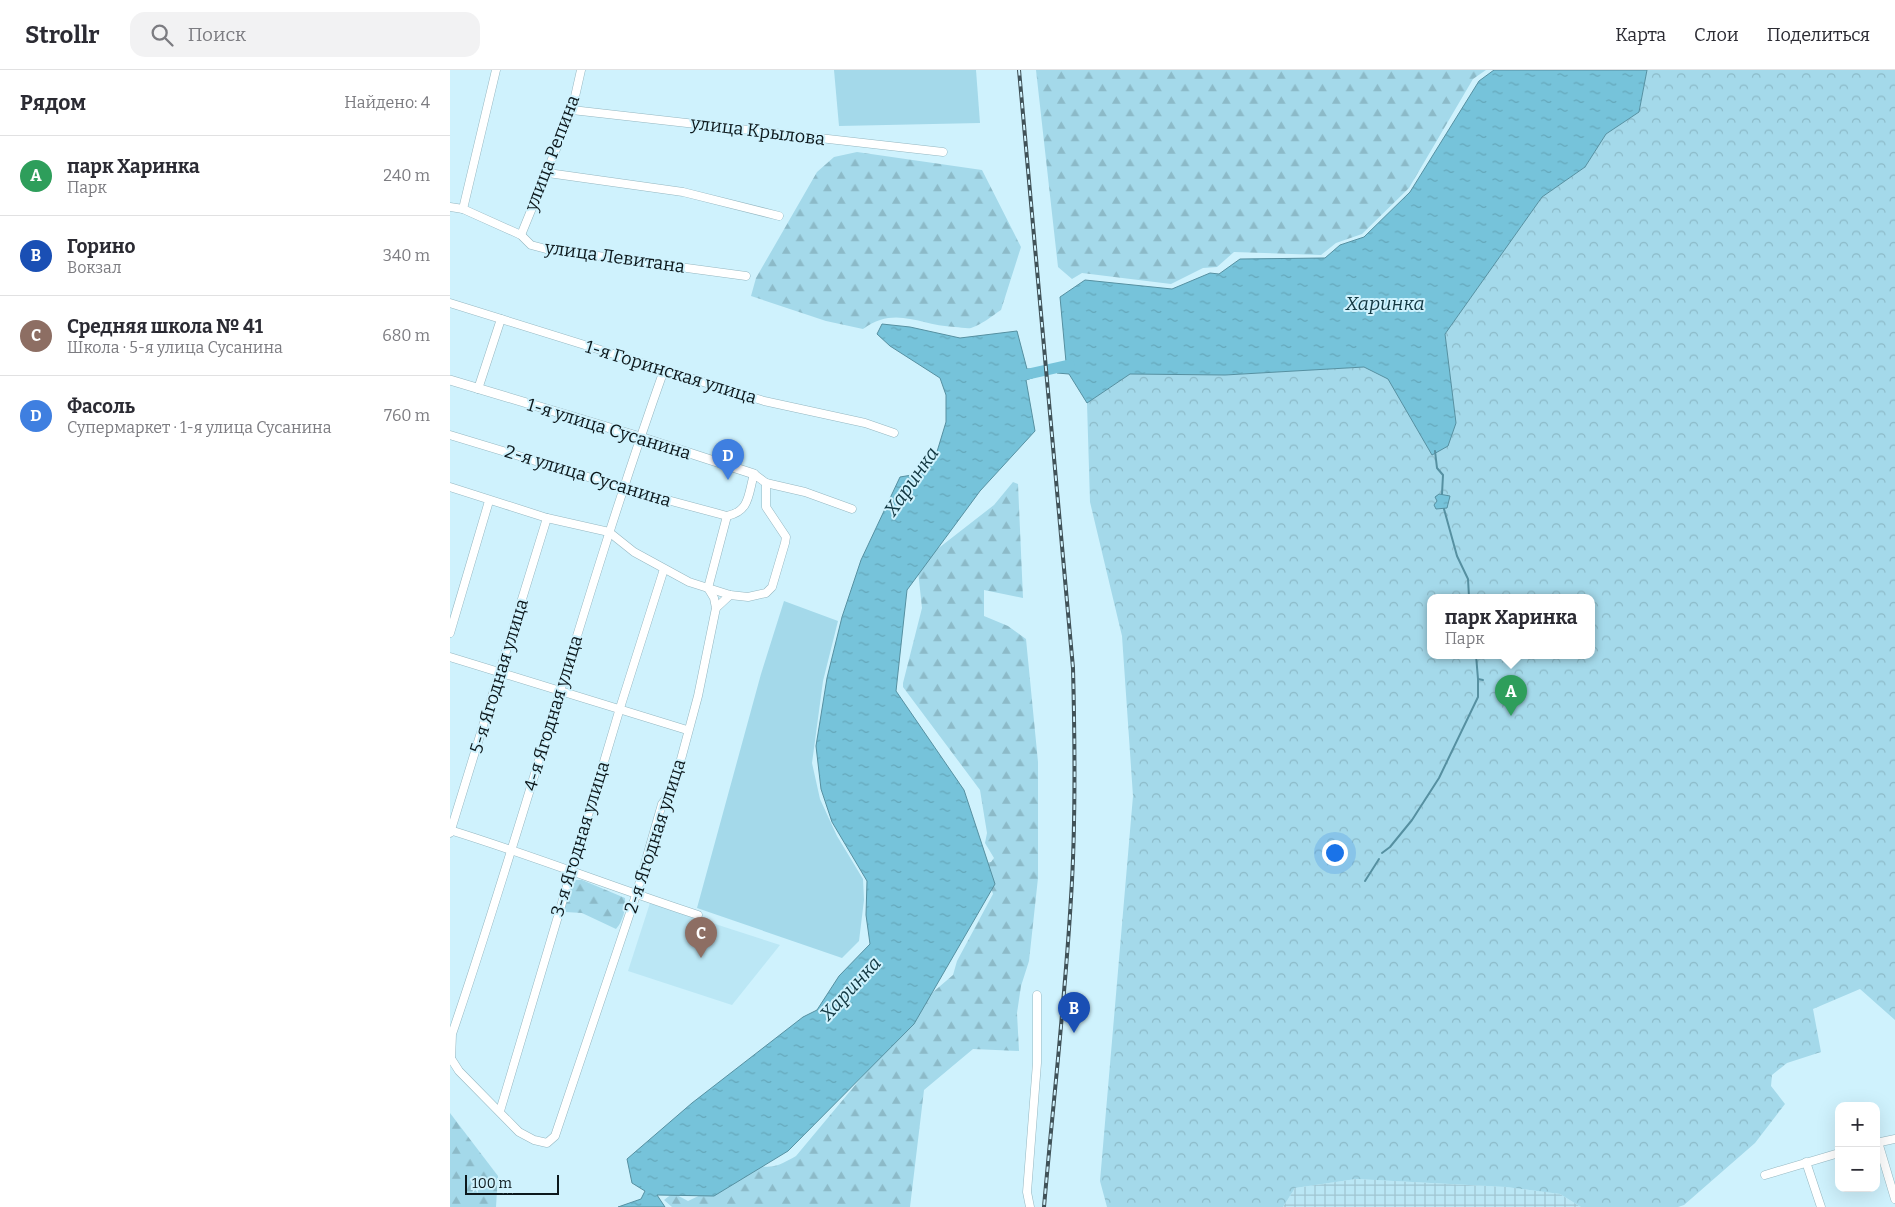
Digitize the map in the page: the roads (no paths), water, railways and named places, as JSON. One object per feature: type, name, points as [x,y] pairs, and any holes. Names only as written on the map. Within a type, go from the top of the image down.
[{"type":"street","points":[[463,210],[496,70]]},
{"type":"street","name":"улица Репина","points":[[521,235],[537,193],[548,173],[572,110],[581,70]]},
{"type":"street","name":"улица Крылова","points":[[572,110],[943,152]]},
{"type":"street","points":[[548,173],[683,192],[778,216]]},
{"type":"street","name":"улица Левитана","points":[[450,207],[463,210],[521,235],[531,245],[546,249],[746,276]]},
{"type":"street","name":"1-я Горинская улица","points":[[450,303],[764,401],[865,423],[894,432]]},
{"type":"street","points":[[478,389],[501,319]]},
{"type":"street","name":"4-я Ягодная улица","points":[[450,1058],[452,1034],[512,849],[559,689],[608,532],[664,370]]},
{"type":"street","name":"1-я улица Сусанина","points":[[450,380],[640,437],[754,474],[766,483],[805,492],[852,509]]},
{"type":"street","name":"2-я улица Сусанина","points":[[450,435],[624,488],[727,516]]},
{"type":"street","points":[[716,608],[714,598],[708,588],[727,516],[739,514],[746,504],[754,474]]},
{"type":"street","points":[[450,487],[547,518],[608,532],[634,552],[689,582],[730,595],[748,597],[766,593],[772,587],[786,537],[766,507],[766,483]]},
{"type":"street","points":[[450,633],[489,500]]},
{"type":"street","name":"5-я Ягодная улица","points":[[450,831],[547,518]]},
{"type":"street","name":"3-я Ягодная улица","points":[[500,1110],[620,708],[664,569]]},
{"type":"street","points":[[716,608],[730,595]]},
{"type":"street","name":"2-я Ягодная улица","points":[[500,1110],[519,1132],[534,1140],[547,1143],[556,1136],[636,895],[662,804],[673,789],[687,730],[698,696],[716,608]]},
{"type":"street","points":[[450,658],[535,684],[559,689],[687,730]]},
{"type":"street","points":[[450,831],[512,849],[636,895],[698,915]]},
{"type":"street","points":[[1030,1207],[1027,1192],[1037,1063],[1037,995]]},
{"type":"street","points":[[450,1058],[459,1071],[500,1110]]},
{"type":"street","points":[[1880,1142],[1895,1139]]},
{"type":"street","points":[[1879,1147],[1895,1199]]},
{"type":"street","points":[[1765,1175],[1782,1168],[1835,1154]]},
{"type":"street","points":[[1806,1162],[1821,1207]]},
{"type":"water","name":"Харинка","points":[[1494,70],[1647,70],[1639,112],[1606,134],[1585,167],[1542,197],[1445,334],[1456,423],[1448,446],[1432,455],[1388,379],[1364,367],[1225,375],[1130,374],[1087,403],[1069,374],[1057,373],[1056,366],[1066,362],[1060,297],[1085,280],[1172,289],[1210,273],[1219,274],[1240,259],[1325,258],[1340,245],[1364,237],[1410,192],[1479,81]]},
{"type":"water","points":[[882,324],[910,327],[960,338],[1017,331],[1027,369],[1038,369],[1038,376],[1026,380],[1035,431],[980,491],[907,590],[896,691],[964,790],[995,884],[914,1024],[788,1151],[714,1196],[657,1195],[665,1207],[618,1207],[641,1199],[645,1191],[632,1183],[627,1159],[692,1103],[803,1017],[817,1010],[839,976],[870,944],[866,915],[867,881],[832,822],[821,789],[816,746],[827,678],[842,617],[861,560],[900,477],[918,474],[936,455],[946,422],[946,395],[940,378],[890,346],[877,334]]},
{"type":"water","points":[[1439,494],[1450,496],[1447,508],[1436,509],[1434,505],[1437,501],[1435,497]]},
{"type":"waterway","name":"Харинка","points":[[1024,375],[1069,365]]},
{"type":"waterway","points":[[1435,451],[1437,468],[1443,475],[1442,494]]},
{"type":"waterway","points":[[1444,509],[1457,556],[1468,579],[1469,594]]},
{"type":"waterway","points":[[1476,659],[1478,679],[1483,680]]},
{"type":"waterway","points":[[1382,853],[1390,847],[1412,820],[1439,778],[1478,697],[1478,679]]},
{"type":"waterway","points":[[1365,881],[1379,859]]},
{"type":"railway","points":[[1019,70],[1073,668],[1074,697],[1073,869],[1044,1207]]},
{"type":"place","name":"Фасоль","points":[[728,480]]},
{"type":"place","name":"парк Харинка","points":[[1511,716]]},
{"type":"place","name":"Средняя школа № 41","points":[[701,958]]},
{"type":"place","name":"Горино","points":[[1074,1033]]}]
